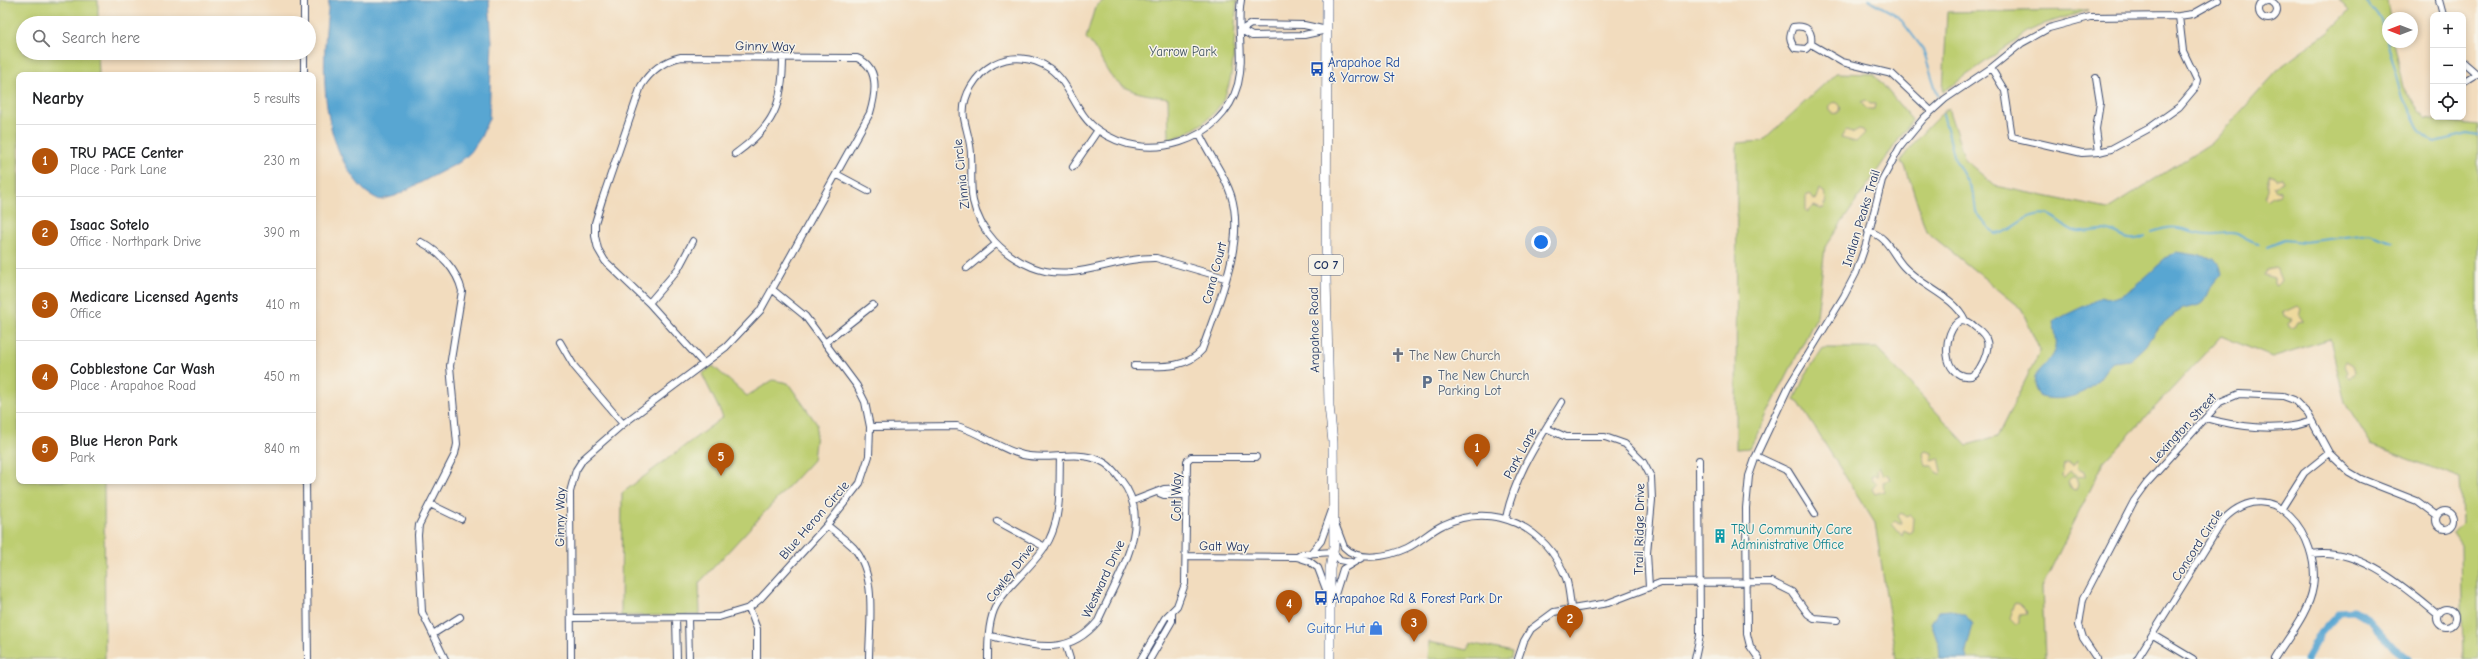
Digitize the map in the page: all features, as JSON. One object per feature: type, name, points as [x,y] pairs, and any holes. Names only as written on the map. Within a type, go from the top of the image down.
[{"type":"main road","name":"Arapahoe Road","points":[[1327,0],[1326,279],[1333,508],[1333,552],[1330,569],[1330,659]]},
{"type":"street","points":[[304,0],[304,16]]},
{"type":"street","name":"Zinnia Circle","points":[[1225,278],[1156,258],[1144,258],[1077,272],[1046,271],[1015,259],[996,244],[980,221],[973,200],[971,155],[964,107],[968,93],[975,80],[990,67],[1009,59],[1028,59],[1041,63],[1059,76],[1078,109],[1098,130],[1112,139],[1146,147],[1178,144],[1200,134],[1223,112],[1238,86],[1241,69],[1241,0]]},
{"type":"street","name":"Indian Peaks Trail","points":[[1759,659],[1750,646],[1746,634],[1746,497],[1749,476],[1756,456],[1789,386],[1846,294],[1856,273],[1874,205],[1887,169],[1900,147],[1931,111],[1967,82],[1991,68],[2030,37],[2069,21],[2090,17],[2179,16],[2193,14],[2218,0]]},
{"type":"street","points":[[2439,0],[2442,12]]},
{"type":"street","points":[[1991,68],[2005,91],[2012,137],[2082,153],[2099,152],[2111,149],[2148,129],[2179,107],[2196,88],[2197,75],[2183,51],[2179,16]]},
{"type":"street","points":[[1241,30],[1251,24],[1304,25],[1327,30]]},
{"type":"street","points":[[1241,30],[1252,36],[1304,35],[1327,30]]},
{"type":"street","points":[[1811,44],[1847,64],[1892,74],[1931,111]]},
{"type":"street","name":"Ginny Way","points":[[571,659],[572,479],[583,459],[623,424],[656,401],[703,363],[726,347],[744,330],[773,290],[838,174],[870,113],[874,100],[874,86],[871,67],[857,58],[681,57],[659,66],[648,76],[641,86],[602,200],[595,223],[595,236],[605,261],[649,303],[703,363]]},
{"type":"street","points":[[735,154],[753,141],[771,119],[783,83],[783,57]]},
{"type":"street","points":[[304,60],[304,72]]},
{"type":"street","points":[[2466,65],[2477,74],[2466,80]]},
{"type":"street","points":[[2096,78],[2100,103],[2096,129],[2099,152]]},
{"type":"street","points":[[1073,167],[1098,130]]},
{"type":"street","name":"Cana Court","points":[[1134,366],[1178,365],[1196,357],[1202,350],[1234,247],[1234,208],[1226,183],[1200,134]]},
{"type":"street","points":[[838,174],[868,191]]},
{"type":"street","points":[[1868,231],[1881,236],[1887,241],[1904,267],[1918,280],[1960,310],[1965,320],[1980,331],[1988,343],[1988,349],[1980,369],[1975,374],[1967,376],[1957,373],[1950,366],[1947,351],[1957,322],[1965,320]]},
{"type":"street","points":[[649,303],[678,269],[694,241]]},
{"type":"street","points":[[421,242],[439,253],[459,281],[462,291],[450,366],[457,444],[455,454],[420,525],[418,535],[422,612],[445,659]]},
{"type":"street","points":[[967,268],[996,244]]},
{"type":"street","name":"Blue Heron Circle","points":[[571,618],[719,618],[749,608],[827,525],[860,483],[869,456],[870,427],[867,408],[857,386],[826,342],[805,316],[773,290]]},
{"type":"street","points":[[826,342],[874,305]]},
{"type":"street","points":[[560,342],[574,366],[623,424]]},
{"type":"street","name":"Lexington Street","points":[[2097,659],[2088,647],[2081,631],[2080,611],[2083,598],[2134,501],[2147,483],[2220,402],[2240,394],[2284,396],[2303,407],[2329,453],[2349,472],[2361,480],[2417,501],[2437,516]]},
{"type":"street","name":"Park Lane","points":[[1506,518],[1518,476],[1562,402]]},
{"type":"street","points":[[2206,418],[2230,425],[2288,427],[2297,427],[2311,421]]},
{"type":"street","name":"Westward Drive","points":[[870,427],[957,426],[965,428],[1010,452],[1033,456],[1086,457],[1110,466],[1123,481],[1133,502],[1136,514],[1134,538],[1098,621],[1080,639],[1066,646],[1039,647],[990,636]]},
{"type":"street","name":"Trail Ridge Drive","points":[[1546,428],[1566,437],[1605,437],[1625,444],[1643,462],[1651,478],[1652,500],[1647,553],[1649,586]]},
{"type":"street","points":[[2274,659],[2310,599],[2314,569],[2311,554],[2302,530],[2282,508],[2304,473],[2315,462],[2329,453]]},
{"type":"street","name":"Cowley Drive","points":[[988,659],[990,622],[995,609],[1045,548],[1056,523],[1059,506],[1060,456]]},
{"type":"street","points":[[1756,456],[1788,471],[1815,514]]},
{"type":"street","name":"Colt Way","points":[[1187,556],[1186,492],[1188,458],[1256,457]]},
{"type":"street","points":[[1695,659],[1700,635],[1699,460]]},
{"type":"street","points":[[306,484],[308,659]]},
{"type":"street","points":[[1133,502],[1159,493],[1164,495],[1186,492]]},
{"type":"street","name":"Concord Circle","points":[[2138,659],[2224,519],[2233,511],[2254,503],[2282,508]]},
{"type":"street","points":[[430,504],[461,519]]},
{"type":"street","points":[[1310,554],[1321,541],[1333,508]]},
{"type":"street","points":[[1333,508],[1336,525],[1344,548],[1363,557]]},
{"type":"street","points":[[1330,608],[1342,570],[1352,562],[1363,557],[1402,550],[1451,522],[1469,518],[1506,518],[1536,536],[1550,550],[1566,580],[1571,608]]},
{"type":"street","points":[[997,521],[1045,548]]},
{"type":"street","points":[[827,525],[853,548],[866,571],[869,586],[870,659]]},
{"type":"street","points":[[1333,552],[1340,560],[1352,562]]},
{"type":"street","name":"Galt Way","points":[[1297,557],[1302,554],[1333,552]]},
{"type":"street","points":[[2311,554],[2337,554],[2377,570],[2437,614]]},
{"type":"street","name":"Galt Way","points":[[1141,659],[1165,618],[1172,612],[1184,588],[1187,556],[1297,557],[1310,562],[1318,568],[1327,590],[1330,608]]},
{"type":"street","points":[[1518,659],[1524,641],[1531,629],[1554,612],[1571,608],[1590,608],[1608,604],[1649,586],[1660,584],[1726,581],[1772,582],[1783,585],[1792,592],[1808,614],[1818,619],[1836,620]]},
{"type":"street","points":[[749,608],[757,629],[758,659]]},
{"type":"street","name":"Galt Way","points":[[1150,659],[1172,621],[1172,612]]},
{"type":"street","points":[[433,634],[460,618]]},
{"type":"street","points":[[676,618],[677,659]]},
{"type":"street","points":[[688,618],[689,659]]},
{"type":"street","points":[[2154,635],[2193,659]]},
{"type":"street","points":[[1066,646],[1070,659]]},
{"type":"green space","points":[[0,0],[98,0],[98,16],[16,16],[16,60],[98,60],[99,72],[16,72],[16,484],[104,484],[105,659],[0,659]]},
{"type":"green space","name":"Yarrow Park","points":[[1104,0],[1237,0],[1232,66],[1229,85],[1222,101],[1211,116],[1193,129],[1169,140],[1168,98],[1143,94],[1127,88],[1113,79],[1096,50],[1086,38],[1095,7]]},
{"type":"green space","points":[[2339,0],[2387,0],[2389,12],[2382,12],[2382,48],[2395,48],[2404,87],[2424,119],[2478,125],[2478,659],[2463,659],[2461,545],[2453,533],[2462,523],[2460,478],[2371,445],[2345,403],[2330,339],[2272,357],[2221,336],[2104,462],[2042,587],[2045,659],[1896,659],[1875,523],[1799,403],[1794,400],[1806,374],[1823,348],[1877,348],[1967,445],[1997,437],[2040,351],[2021,308],[1926,231],[1905,165],[1900,162],[1910,147],[1948,108],[1965,160],[1995,186],[2108,209],[2214,141],[2282,66],[2327,33],[2349,11]]},
{"type":"green space","points":[[2089,10],[2044,24],[2027,32],[1943,92],[1947,12]]},
{"type":"green space","points":[[1836,73],[1874,74],[1912,120],[1825,247],[1817,316],[1750,448],[1736,449],[1737,143],[1763,141]]},
{"type":"green space","points":[[713,366],[747,396],[773,380],[788,383],[817,424],[813,460],[699,583],[700,615],[621,616],[622,493],[723,417],[702,374]]},
{"type":"green space","points":[[1429,642],[1468,650],[1470,643],[1512,652],[1511,659],[1428,659]]},
{"type":"sand","points":[[1866,100],[1870,104],[1875,104],[1874,109],[1866,109],[1861,102]]},
{"type":"sand","points":[[1833,103],[1837,103],[1839,104],[1839,112],[1833,113],[1830,110],[1830,106]]},
{"type":"sand","points":[[1859,129],[1863,130],[1865,133],[1856,142],[1841,138],[1845,131],[1852,133]]},
{"type":"sand","points":[[2268,175],[2272,175],[2275,179],[2281,178],[2283,182],[2274,186],[2275,189],[2280,191],[2280,194],[2267,200],[2264,197],[2268,190]]},
{"type":"sand","points":[[1819,189],[1824,192],[1826,199],[1824,208],[1821,209],[1814,206],[1809,211],[1806,211],[1806,196],[1809,194],[1813,200],[1816,199]]},
{"type":"sand","points":[[2276,268],[2281,280],[2277,286],[2274,284],[2274,278],[2264,275],[2267,270]]},
{"type":"sand","points":[[2298,306],[2301,309],[2299,315],[2303,321],[2297,322],[2294,327],[2290,328],[2288,324],[2292,319],[2284,317],[2283,313]]},
{"type":"sand","points":[[2346,361],[2353,365],[2355,372],[2349,379],[2346,376],[2348,372],[2345,366]]},
{"type":"sand","points":[[1925,451],[1932,453],[1932,460],[1939,458],[1942,471],[1941,474],[1937,473],[1933,466],[1926,466],[1923,454]]},
{"type":"sand","points":[[2077,460],[2078,468],[2084,471],[2085,476],[2079,477],[2070,471],[2064,477],[2062,476],[2064,463],[2067,462],[2073,465]]},
{"type":"sand","points":[[1879,467],[1883,474],[1888,475],[1890,480],[1883,482],[1884,491],[1875,494],[1872,489],[1877,483],[1872,480],[1871,477],[1874,474],[1878,476],[1877,469]]},
{"type":"sand","points":[[2072,477],[2076,478],[2078,485],[2076,490],[2072,489],[2068,481]]},
{"type":"sand","points":[[1901,513],[1906,517],[1910,515],[1913,518],[1912,531],[1909,533],[1904,530],[1902,536],[1892,524],[1895,521],[1900,524],[1902,523],[1898,516]]},
{"type":"sand","points":[[2015,603],[2019,604],[2028,613],[2019,614],[2019,622],[2016,624],[2010,618]]},
{"type":"water","points":[[329,0],[489,0],[492,42],[489,118],[481,137],[471,152],[460,162],[395,196],[380,200],[362,188],[347,168],[337,146],[330,123],[324,74]]},
{"type":"water","points":[[2176,252],[2215,258],[2220,265],[2222,273],[2212,285],[2205,301],[2199,305],[2183,309],[2171,316],[2159,326],[2145,346],[2130,360],[2113,362],[2097,381],[2083,392],[2069,397],[2055,399],[2040,397],[2035,389],[2034,382],[2038,372],[2052,357],[2056,348],[2053,322],[2101,297],[2111,298],[2120,296],[2130,290],[2168,257]]},
{"type":"water","points":[[1951,610],[1966,616],[1973,624],[1966,652],[1968,659],[1940,659],[1939,646],[1931,623],[1938,611]]},
{"type":"waterway","points":[[1869,0],[1898,16],[1923,49],[1938,96]]},
{"type":"waterway","points":[[2365,0],[2381,20],[2403,98],[2420,131],[2434,142],[2467,134],[2478,136]]},
{"type":"waterway","points":[[1943,114],[1955,159],[1974,195],[1976,212],[1995,234],[2009,230],[2027,219],[2040,214],[2048,215],[2077,232],[2102,230],[2113,232],[2132,239],[2138,239],[2145,236]]},
{"type":"waterway","points":[[2152,232],[2161,229],[2182,228],[2209,234],[2234,233],[2259,244]]},
{"type":"waterway","points":[[2267,247],[2284,240],[2305,242],[2368,234],[2394,242]]},
{"type":"waterway","points":[[2306,659],[2321,633],[2340,612],[2354,611],[2369,620],[2394,648],[2408,659]]},
{"type":"place","name":"Arapahoe Rd & Yarrow St","points":[[1317,69]]},
{"type":"place","name":"The New Church","points":[[1398,355]]},
{"type":"place","name":"The New Church Parking Lot","points":[[1427,382]]},
{"type":"place","name":"TRU PACE Center","points":[[1477,467]]},
{"type":"place","name":"Blue Heron Park","points":[[721,476]]},
{"type":"place","name":"TRU Community Care Administrative Office","points":[[1720,536]]},
{"type":"place","name":"Arapahoe Rd & Forest Park Dr","points":[[1321,598]]},
{"type":"place","name":"Cobblestone Car Wash","points":[[1289,623]]},
{"type":"place","name":"Guitar Hut","points":[[1376,628]]},
{"type":"place","name":"Isaac Sotelo","points":[[1570,638]]},
{"type":"place","name":"Medicare Licensed Agents","points":[[1414,642]]}]
